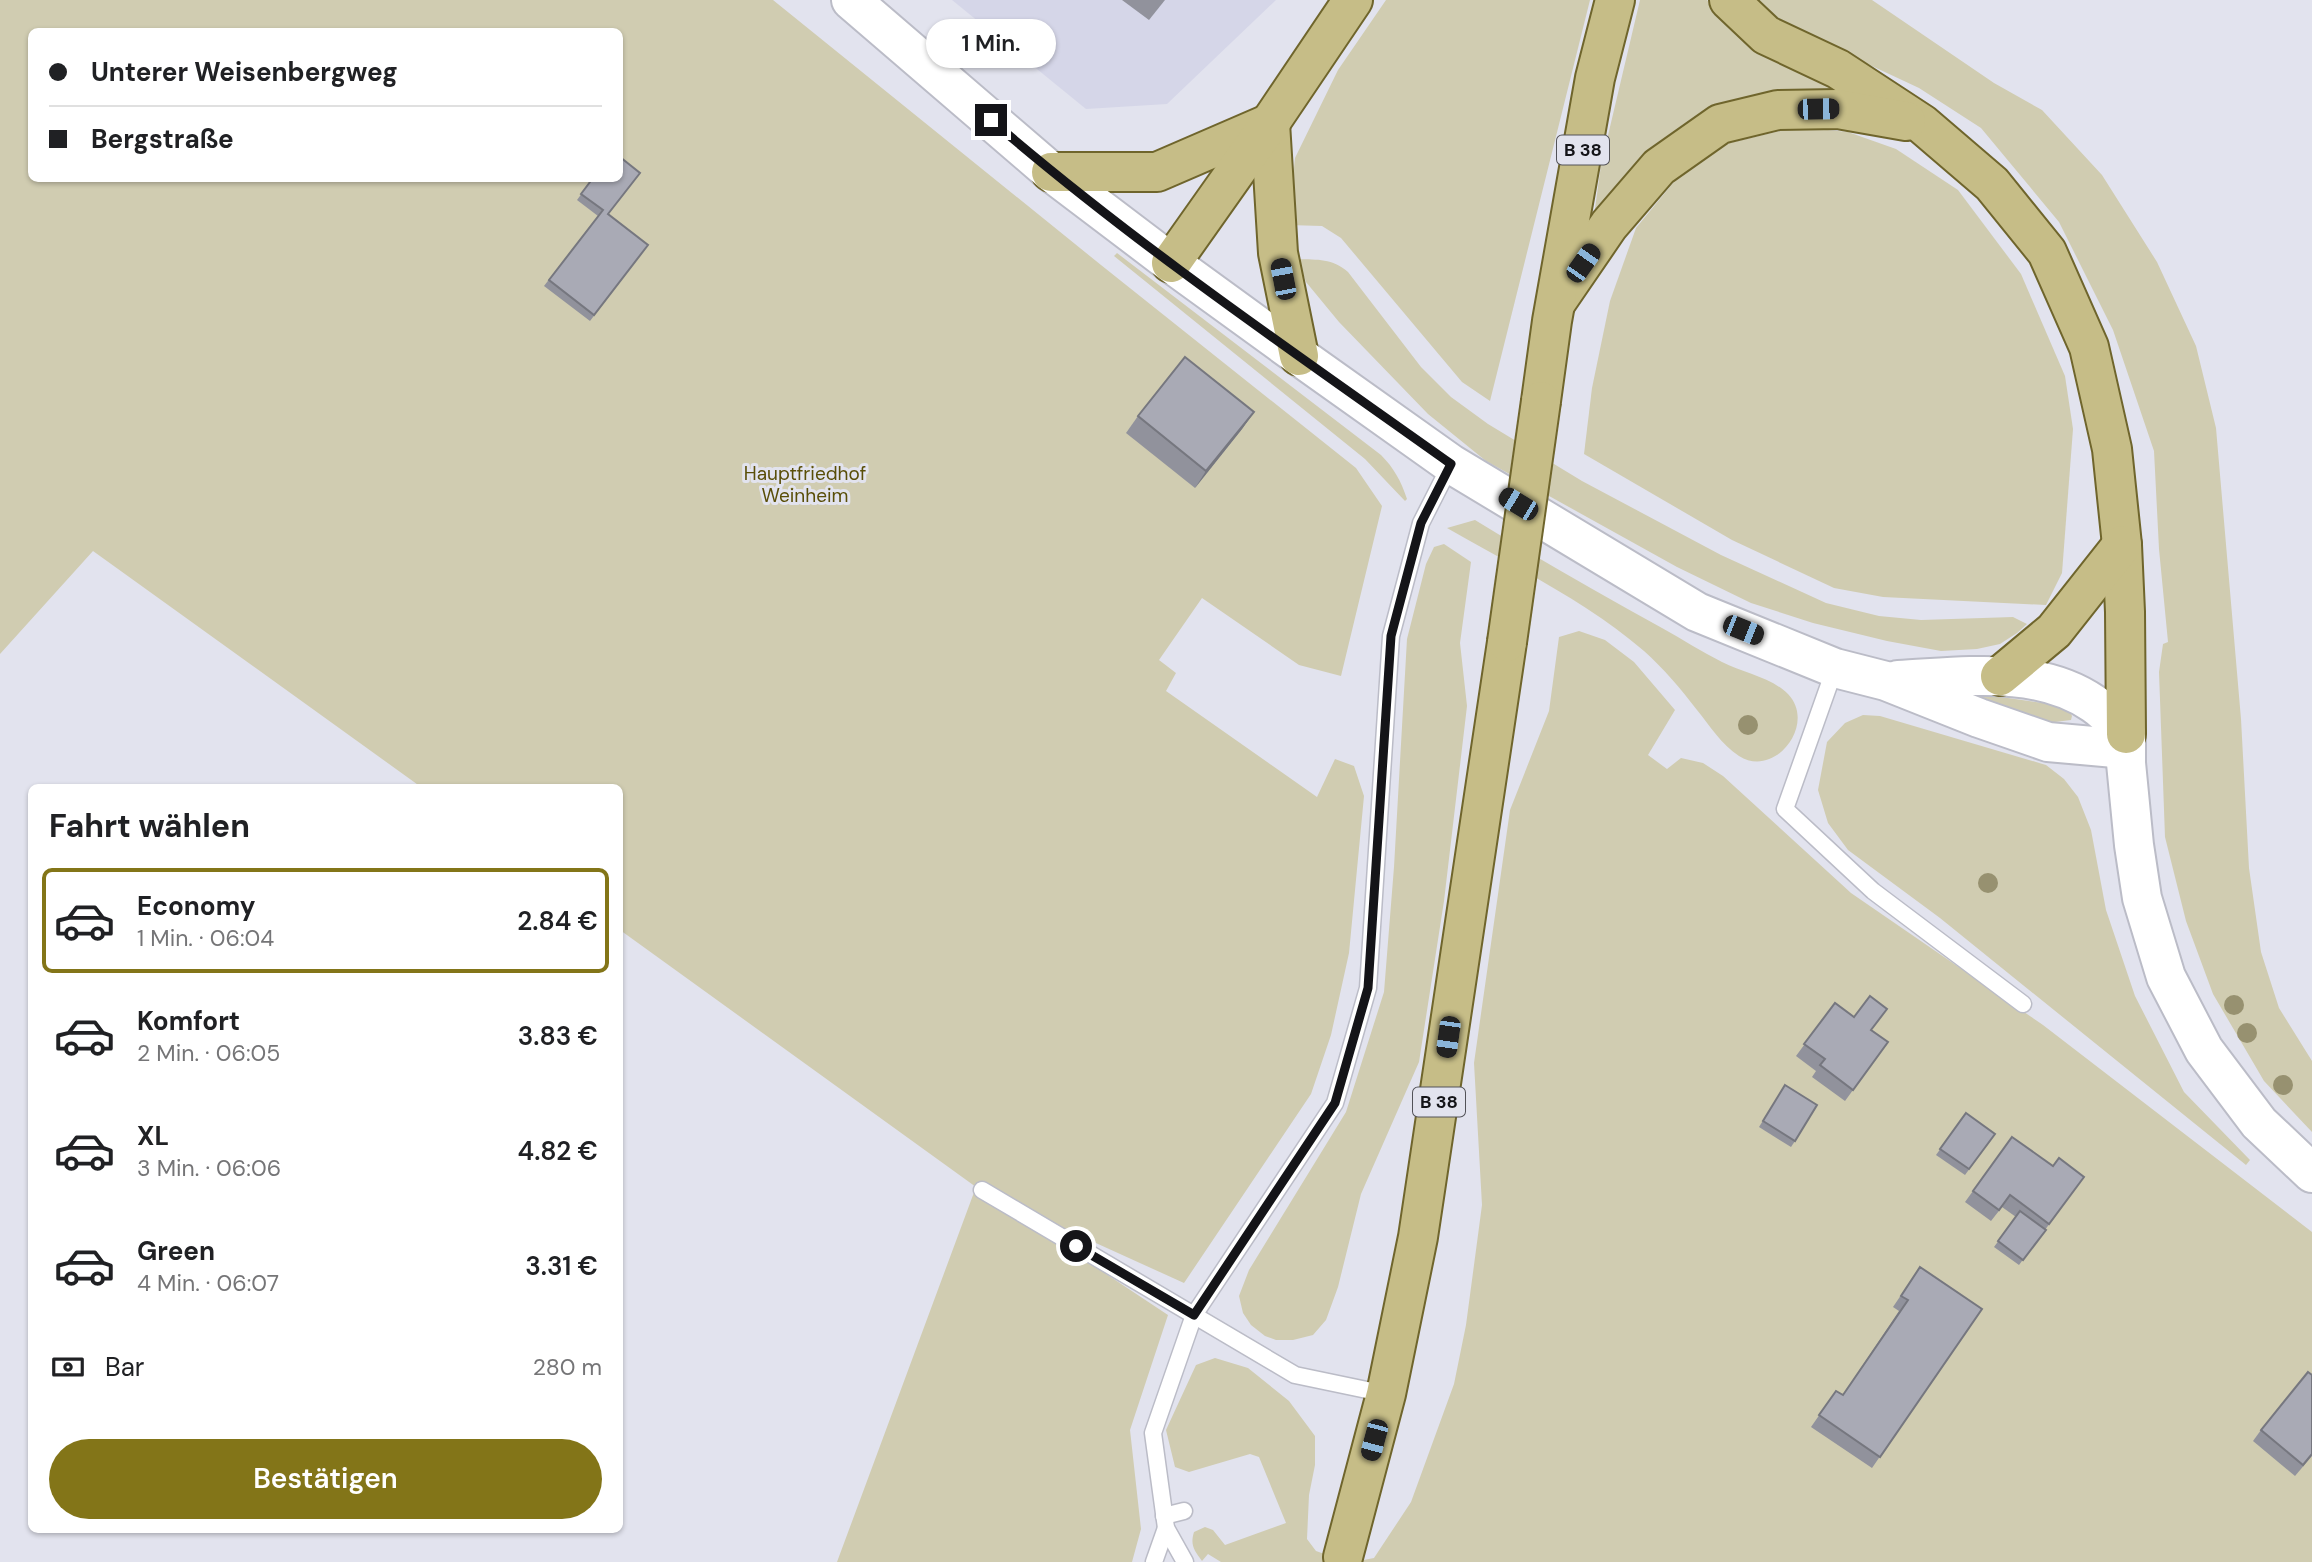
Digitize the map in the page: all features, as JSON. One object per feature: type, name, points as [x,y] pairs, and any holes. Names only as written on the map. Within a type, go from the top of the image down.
[{"type":"main road","points":[[851,0],[1051,172],[1299,356],[1451,464],[1697,612],[1835,668],[1886,681],[2048,742],[2126,741]]},
{"type":"main road","points":[[1171,263],[1353,0]]},
{"type":"main road","name":"B 38","points":[[1343,1557],[1386,1394],[1418,1237],[1541,401],[1595,78],[1615,0]]},
{"type":"main road","points":[[1729,0],[1766,35],[1838,69],[1922,124],[1992,184],[2047,252],[2089,346],[2112,449],[2122,545],[2126,741],[2134,845],[2143,898],[2166,977],[2204,1050],[2259,1123],[2312,1174]]},
{"type":"main road","points":[[1557,301],[1609,225],[1659,167],[1720,124],[1778,110],[1838,108],[1922,124]]},
{"type":"main road","points":[[1051,172],[1157,172],[1270,123]]},
{"type":"main road","points":[[1270,123],[1278,253],[1299,356]]},
{"type":"main road","points":[[2000,676],[2054,631],[2122,545]]},
{"type":"main road","points":[[1886,681],[2000,676],[2041,681],[2066,689],[2095,705],[2126,741]]},
{"type":"lane","points":[[1185,1562],[1165,1522],[1153,1433],[1194,1315],[1335,1103],[1368,988],[1391,636],[1421,523],[1451,464]]},
{"type":"lane","points":[[1835,668],[1785,809],[1873,891],[2023,1004]]},
{"type":"lane","points":[[982,1191],[1296,1375],[1386,1394]]},
{"type":"lane","points":[[1154,1562],[1165,1522],[1184,1511]]},
{"type":"shaded area","points":[[952,0],[1276,0],[1167,104],[1086,109]]},
{"type":"green space","name":"Hauptfriedhof Weinheim","points":[[0,0],[773,0],[1356,468],[1382,506],[1341,676],[1299,665],[1202,598],[1159,660],[1176,673],[1166,691],[1317,797],[1335,759],[1354,766],[1364,796],[1349,953],[1331,1035],[1311,1094],[1184,1283],[981,1191],[1168,1315],[1130,1430],[1141,1529],[1132,1562],[837,1562],[976,1187],[623,932],[623,784],[417,784],[93,551],[0,654]]},
{"type":"green space","points":[[1386,0],[1590,0],[1490,401],[1462,382],[1341,238],[1322,226],[1288,225],[1295,158],[1338,70]]},
{"type":"green space","points":[[1640,0],[1707,0],[1740,37],[1770,59],[1790,69],[1829,80],[1856,95],[1797,89],[1732,103],[1666,139],[1621,180],[1593,223],[1601,165]]},
{"type":"green space","points":[[1757,0],[1872,0],[1994,83],[2042,110],[2102,175],[2157,262],[2196,346],[2216,428],[2241,719],[2249,868],[2261,952],[2279,1008],[2312,1061],[2312,1132],[2264,1081],[2213,994],[2186,921],[2165,837],[2159,672],[2163,644],[2168,642],[2159,549],[2154,451],[2113,330],[2059,222],[1981,128],[1919,88],[1810,37],[1769,12]]},
{"type":"green space","points":[[1797,127],[1848,132],[1896,149],[1958,190],[2021,274],[2065,376],[2073,429],[2062,573],[2046,605],[1883,597],[1834,588],[1732,540],[1584,454],[1592,388],[1610,301],[1636,228],[1678,177],[1729,143]]},
{"type":"green space","points":[[1117,253],[1381,455],[1397,475],[1407,499],[1405,501],[1365,459],[1114,256]]},
{"type":"green space","points":[[1298,259],[1330,262],[1348,272],[1421,367],[1451,397],[1488,424],[1582,481],[1721,555],[1826,603],[1879,616],[1921,620],[2013,617],[2027,624],[2000,644],[1977,649],[1941,651],[1813,623],[1751,603],[1677,567],[1486,461],[1428,414],[1339,322],[1306,282]]},
{"type":"green space","points":[[1475,520],[1707,654],[1781,688],[1796,706],[1798,720],[1788,745],[1766,760],[1753,761],[1739,756],[1721,740],[1665,672],[1622,633],[1548,585],[1447,528]]},
{"type":"green space","points":[[1444,544],[1471,562],[1460,643],[1467,706],[1444,901],[1419,1062],[1361,1194],[1338,1287],[1326,1320],[1313,1335],[1293,1340],[1276,1340],[1265,1336],[1251,1325],[1243,1313],[1239,1296],[1249,1270],[1346,1112],[1384,992],[1407,639],[1426,564],[1434,547]]},
{"type":"green space","points":[[1579,631],[1605,640],[1634,662],[1675,710],[1648,755],[1667,769],[1681,758],[1703,763],[1723,776],[1851,893],[2043,1025],[2312,1232],[2312,1562],[1353,1562],[1374,1558],[1411,1502],[1454,1384],[1466,1325],[1482,1205],[1474,1063],[1510,810],[1549,711],[1559,637]]},
{"type":"green space","points":[[1966,692],[2057,705],[2069,710],[2072,716],[2071,720],[2047,723],[1965,696]]},
{"type":"green space","points":[[1863,715],[1880,716],[2046,765],[2064,779],[2078,797],[2091,830],[2106,910],[2135,996],[2184,1092],[2250,1160],[2246,1165],[1940,918],[1848,850],[1828,823],[1818,790],[1827,742],[1845,723]]},
{"type":"green space","points":[[1215,1358],[1248,1368],[1289,1401],[1315,1436],[1315,1465],[1309,1495],[1307,1539],[1316,1551],[1347,1562],[1221,1562],[1208,1554],[1202,1561],[1197,1554],[1193,1544],[1194,1532],[1205,1527],[1213,1530],[1225,1545],[1286,1523],[1259,1457],[1250,1454],[1189,1472],[1175,1467],[1166,1430],[1196,1365]]},
{"type":"building","points":[[623,159],[640,173],[608,214],[648,245],[594,315],[549,280],[603,210],[581,194],[590,182],[623,182]]},
{"type":"building","points":[[1185,357],[1254,412],[1206,471],[1138,416]]},
{"type":"building","points":[[1870,996],[1887,1009],[1871,1030],[1888,1042],[1853,1090],[1820,1065],[1825,1059],[1804,1044],[1835,1003],[1854,1017]]},
{"type":"building","points":[[1785,1085],[1817,1105],[1795,1141],[1763,1121]]},
{"type":"building","points":[[1966,1113],[1995,1134],[1969,1169],[1940,1149]]},
{"type":"building","points":[[2012,1137],[2053,1166],[2059,1158],[2084,1177],[2049,1224],[2010,1195],[1999,1210],[1973,1191]]},
{"type":"building","points":[[2020,1211],[2046,1230],[2023,1260],[1998,1241]]},
{"type":"building","points":[[1920,1267],[1982,1309],[1880,1457],[1819,1415],[1836,1391],[1843,1395],[1908,1300],[1901,1296]]},
{"type":"building","points":[[2308,1372],[2312,1375],[2312,1454],[2303,1465],[2261,1430]]},
{"type":"route","points":[[991,120],[1051,172],[1171,263],[1451,464],[1421,523],[1391,636],[1368,988],[1335,1103],[1194,1315],[1076,1246]]}]
